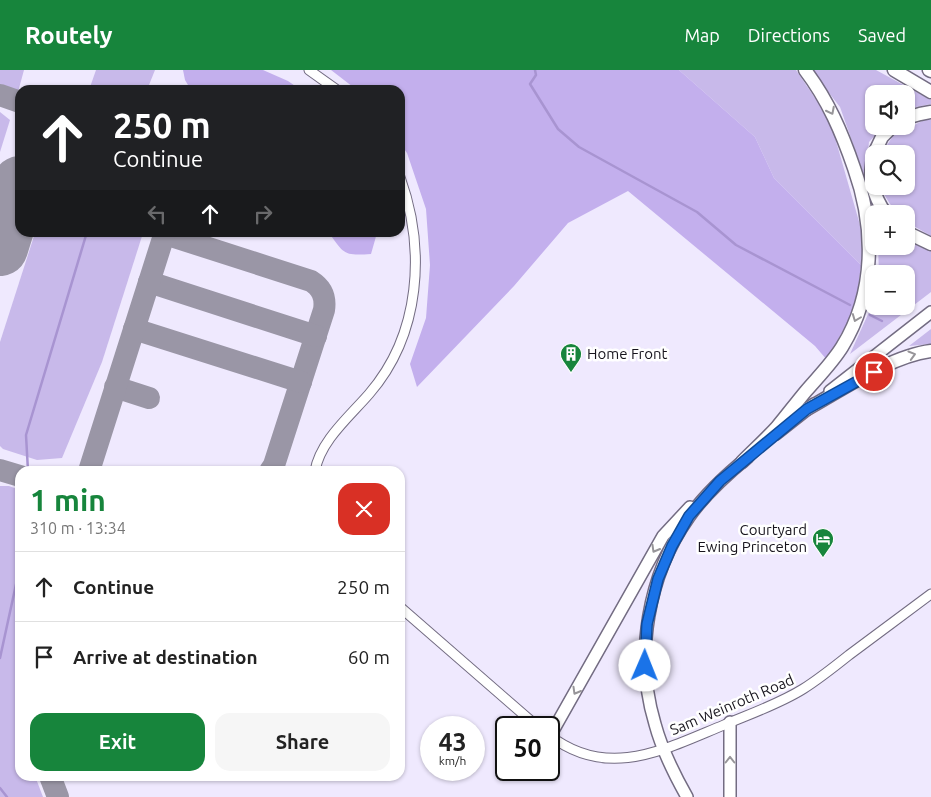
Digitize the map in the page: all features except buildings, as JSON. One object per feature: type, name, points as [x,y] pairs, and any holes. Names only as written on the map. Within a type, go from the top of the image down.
[{"type":"highway","points":[[742,462],[777,427],[836,356],[856,318],[867,276],[869,231],[866,209],[856,173],[834,116],[805,70]]},
{"type":"highway","points":[[894,70],[931,92]]},
{"type":"highway","points":[[915,115],[931,112]]},
{"type":"highway","points":[[915,236],[931,244]]},
{"type":"highway","points":[[807,409],[894,362],[914,354],[931,351]]},
{"type":"main road","points":[[560,717],[663,536],[679,518],[742,462],[931,312]]},
{"type":"main road","points":[[687,797],[664,749],[655,724],[647,686],[645,659],[647,624],[658,579],[672,546],[689,516],[712,489]]},
{"type":"main road","points":[[730,722],[730,797]]},
{"type":"street","points":[[309,70],[330,85]]},
{"type":"street","points":[[317,466],[327,443],[378,382],[393,356],[407,321],[415,281],[416,250],[412,217],[405,194]]},
{"type":"street","name":"Sam Weinroth Road","points":[[560,742],[581,752],[604,757],[635,757],[664,749],[803,689],[931,594]]},
{"type":"street","points":[[405,611],[525,716]]},
{"type":"shaded area","points":[[0,70],[24,70],[20,85],[15,85],[15,91],[0,86]]},
{"type":"shaded area","points":[[96,70],[155,70],[149,85],[91,85]]},
{"type":"shaded area","points":[[183,70],[263,70],[294,85],[188,85]]},
{"type":"shaded area","points":[[331,70],[679,70],[755,137],[774,178],[861,265],[856,306],[827,360],[815,346],[628,191],[568,223],[514,286],[417,387],[410,364],[426,318],[430,265],[426,209],[405,150],[405,85],[350,85]]},
{"type":"shaded area","points":[[679,70],[796,70],[830,120],[864,239],[861,265],[774,178],[755,137]]},
{"type":"shaded area","points":[[811,70],[876,70],[904,85],[865,85],[865,135],[876,135],[869,145],[865,145],[865,178],[840,107]]},
{"type":"shaded area","points":[[915,91],[931,100],[931,104],[915,107]]},
{"type":"shaded area","points":[[0,112],[10,120],[0,152]]},
{"type":"shaded area","points":[[926,119],[931,120],[931,236],[915,227],[915,205],[891,205],[884,195],[915,195],[915,145],[887,145],[895,135],[915,135],[915,125]]},
{"type":"shaded area","points":[[34,237],[142,237],[102,362],[62,458],[37,460],[3,449],[0,446],[0,342]]},
{"type":"shaded area","points":[[332,237],[376,237],[371,254],[350,254],[338,245]]},
{"type":"shaded area","points":[[915,245],[931,251],[931,292],[915,304],[915,265],[879,265],[878,255],[915,255]]},
{"type":"shaded area","points":[[868,315],[901,315],[850,354]]},
{"type":"shaded area","points":[[931,329],[931,344],[909,346]]},
{"type":"shaded area","points":[[0,486],[9,486],[15,488],[15,781],[37,781],[43,797],[0,797]]},
{"type":"waterway","points":[[535,70],[536,75],[530,84],[558,129],[579,147],[697,212],[736,245],[850,305]]},
{"type":"waterway","points":[[28,466],[26,435],[85,237]]},
{"type":"waterway","points":[[870,315],[882,321]]},
{"type":"waterway","points":[[0,658],[15,589]]},
{"type":"waterway","points":[[0,788],[7,797]]},
{"type":"taxiway","points":[[0,95],[15,100]]},
{"type":"taxiway","points":[[91,466],[163,237]]},
{"type":"taxiway","points":[[174,237],[311,281],[322,293],[324,310],[273,466]]},
{"type":"taxiway","points":[[149,282],[316,336]]},
{"type":"taxiway","points":[[134,329],[301,382]]},
{"type":"taxiway","points":[[115,387],[149,398]]},
{"type":"taxiway","points":[[0,470],[15,474]]},
{"type":"taxiway","points":[[52,781],[58,797]]},
{"type":"runway","points":[[0,248],[15,200]]},
{"type":"place","name":"Home Front","points":[[571,373]]},
{"type":"place","name":"Courtyard Ewing Princeton","points":[[823,558]]},
{"type":"route","points":[[645,666],[647,624],[658,579],[672,546],[689,516],[720,481],[807,409],[874,372]]}]
